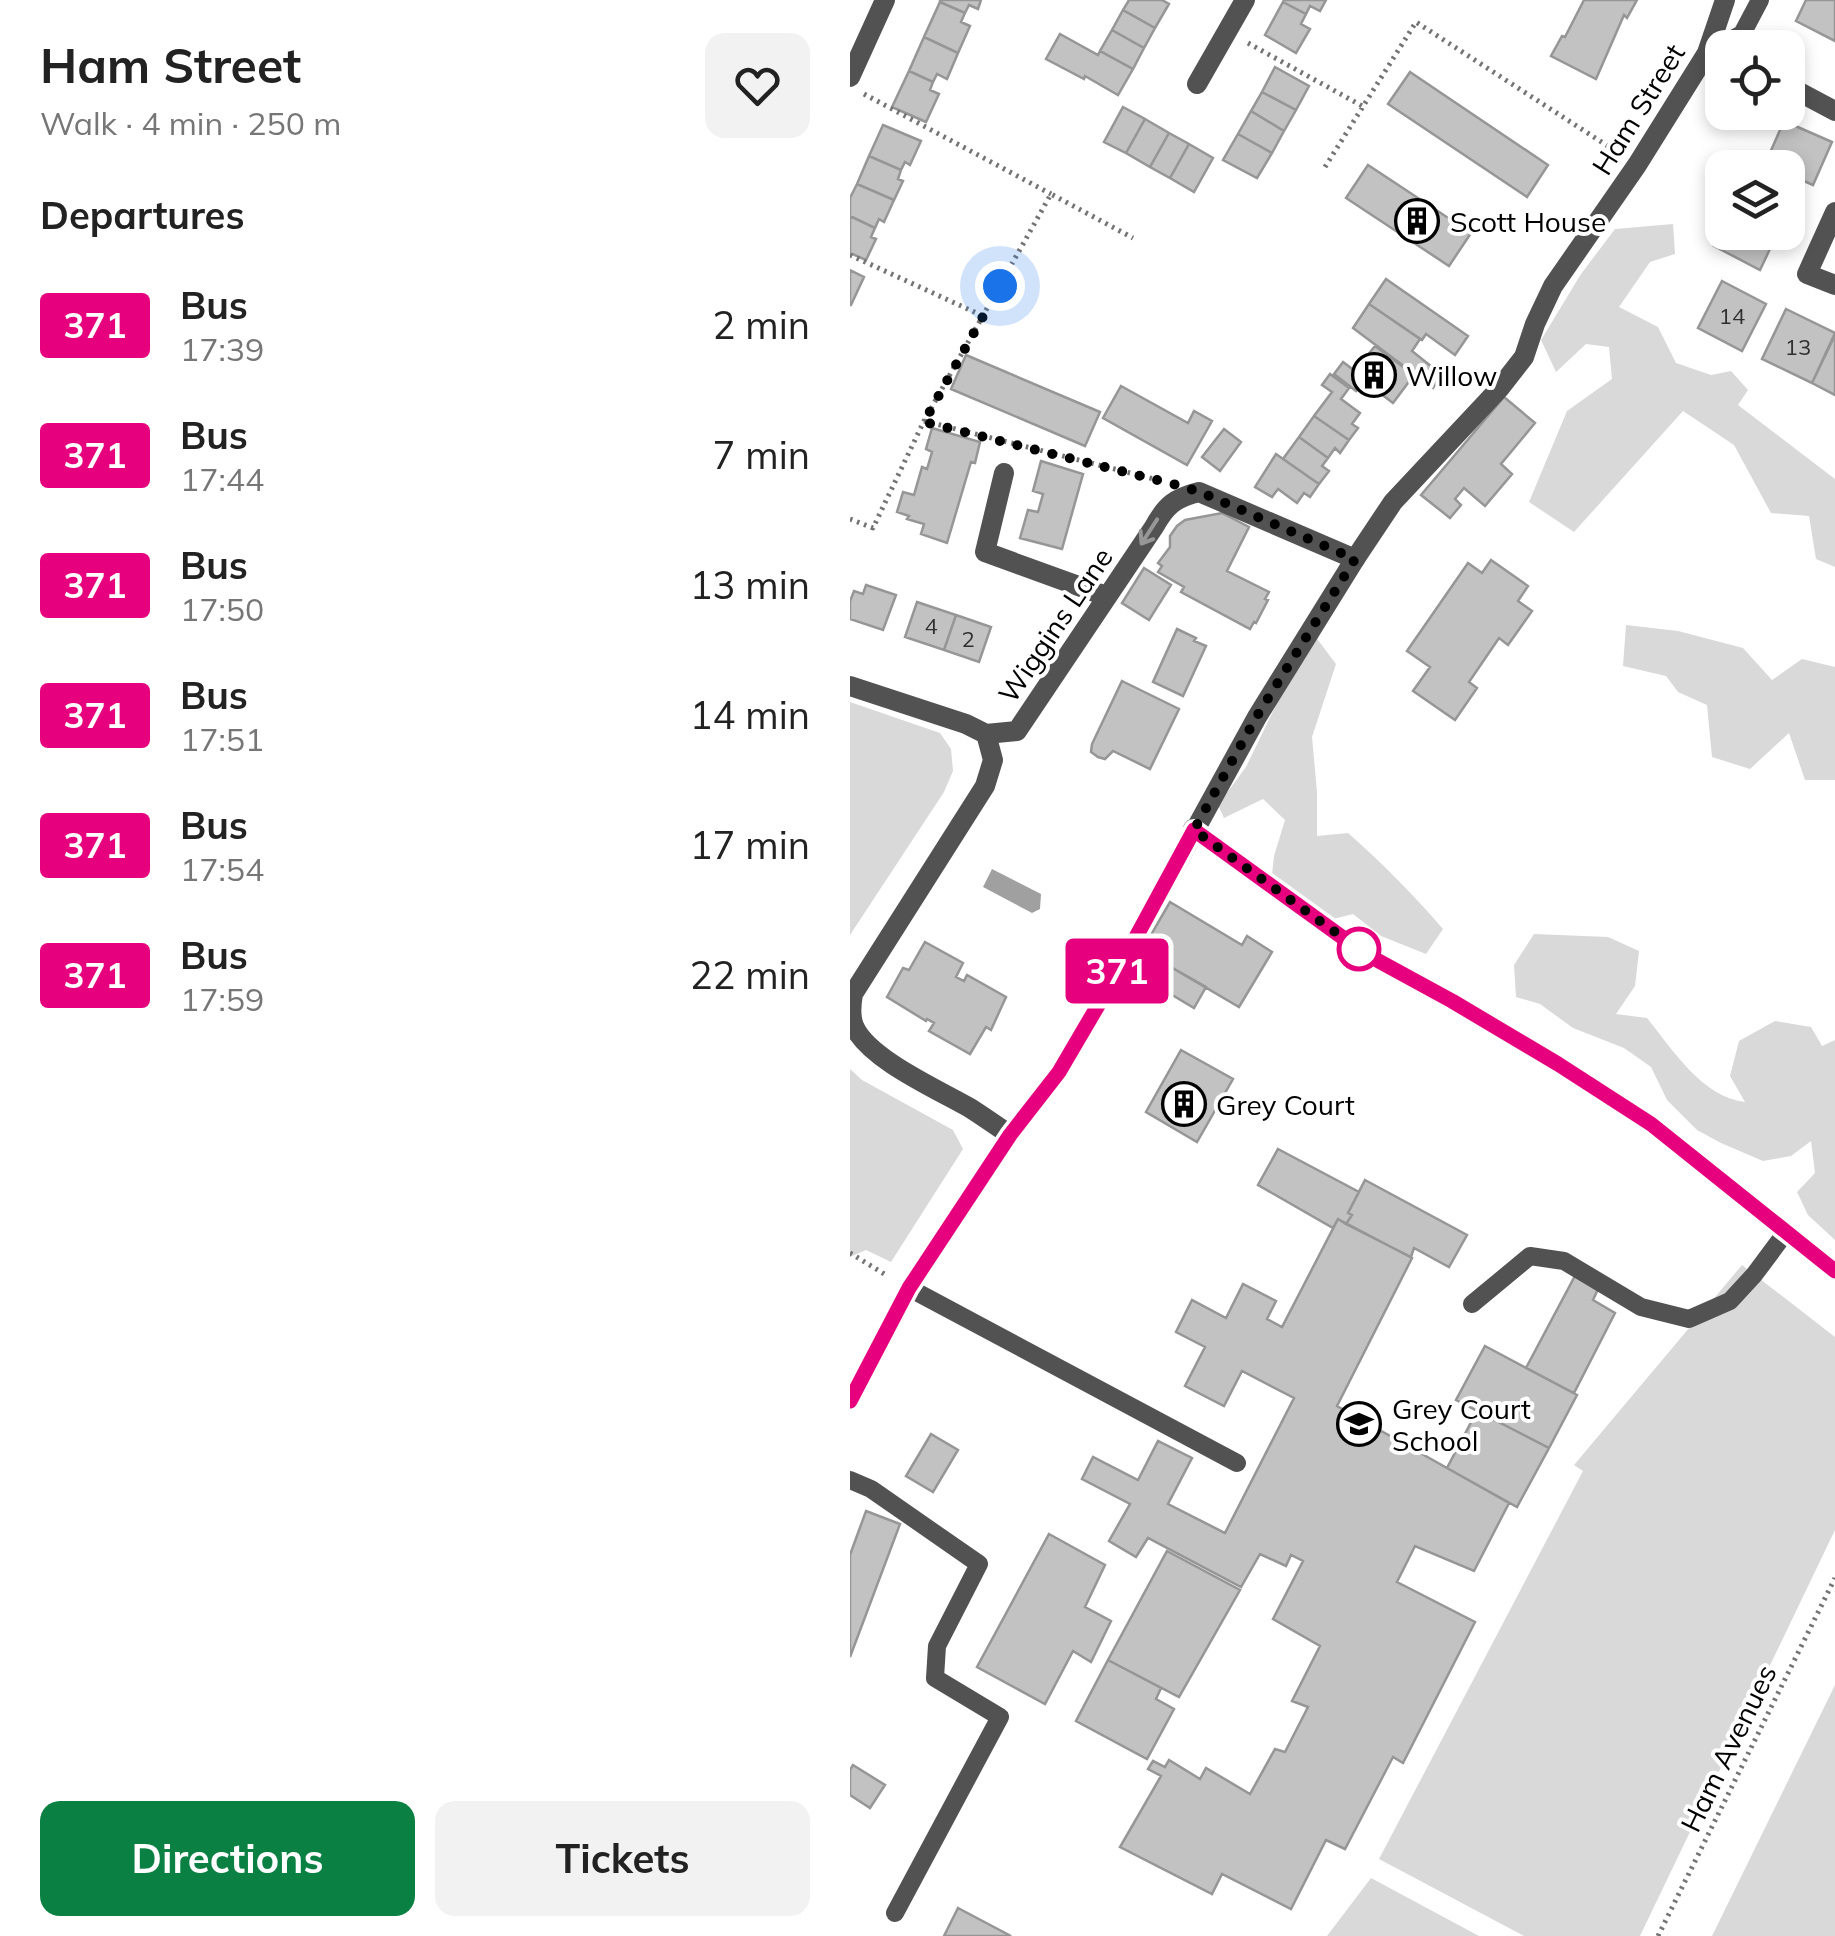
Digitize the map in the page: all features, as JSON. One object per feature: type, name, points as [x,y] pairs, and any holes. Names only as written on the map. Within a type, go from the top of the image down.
[{"type":"street","points":[[850,77],[886,0]]},
{"type":"street","points":[[1198,84],[1245,0]]},
{"type":"street","name":"Ham Street","points":[[1720,30],[1725,0]]},
{"type":"street","name":"Ham Street","points":[[850,1401],[909,1288],[1010,1135],[1059,1072],[1257,716],[1355,559],[1393,502],[1499,390],[1524,357],[1553,286],[1705,70]]},
{"type":"street","points":[[1805,95],[1835,110]]},
{"type":"street","points":[[1835,212],[1807,274],[1835,285]]},
{"type":"street","points":[[1004,473],[985,552],[1106,596]]},
{"type":"street","points":[[1200,492],[1355,559]]},
{"type":"street","name":"Wiggins Lane","points":[[1010,1135],[875,1053],[852,1024],[852,994],[984,786],[994,760],[986,734],[1017,731],[1165,507],[1178,497],[1200,492]]},
{"type":"street","points":[[850,686],[986,734]]},
{"type":"street","points":[[1194,830],[1364,953],[1558,1064],[1651,1124],[1835,1271]]},
{"type":"lane","points":[[1744,30],[1760,0]]},
{"type":"lane","points":[[1472,1304],[1530,1256],[1564,1261],[1641,1308],[1689,1319],[1730,1302],[1786,1232]]},
{"type":"lane","points":[[909,1288],[1237,1463]]},
{"type":"lane","points":[[850,1480],[871,1489],[979,1564],[937,1646],[935,1678],[1000,1717],[895,1913]]},
{"type":"path","points":[[1326,167],[1416,22],[1637,164]]},
{"type":"path","points":[[1227,32],[1364,107]]},
{"type":"path","points":[[850,87],[1134,238]]},
{"type":"path","points":[[850,520],[873,528],[924,422],[1051,194]]},
{"type":"path","points":[[850,255],[983,316]]},
{"type":"path","points":[[924,422],[1200,492]]},
{"type":"path","points":[[850,1253],[909,1288]]},
{"type":"path","name":"Ham Avenues","points":[[1658,1936],[1835,1578]]},
{"type":"shaded area","points":[[1673,224],[1675,254],[1650,262],[1619,307],[1658,327],[1676,363],[1711,375],[1731,371],[1748,390],[1738,405],[1835,479],[1835,567],[1816,559],[1809,516],[1771,513],[1734,445],[1683,411],[1574,532],[1529,502],[1567,411],[1612,379],[1609,347],[1586,344],[1556,372],[1541,340],[1581,274],[1615,229]]},
{"type":"shaded area","points":[[1626,625],[1678,631],[1743,648],[1772,680],[1802,659],[1835,667],[1835,780],[1805,780],[1789,733],[1750,769],[1712,757],[1707,705],[1678,692],[1666,676],[1623,666]]},
{"type":"shaded area","points":[[1315,636],[1336,664],[1312,737],[1317,836],[1348,833],[1420,903],[1443,929],[1426,954],[1381,936],[1353,914],[1333,919],[1272,874],[1285,820],[1263,799],[1224,818],[1218,805],[1246,767],[1292,672]]},
{"type":"shaded area","points":[[850,702],[940,733],[951,749],[953,771],[944,792],[850,935]]},
{"type":"shaded area","points":[[992,869],[1041,894],[1040,909],[1032,913],[983,887]]},
{"type":"shaded area","points":[[1534,934],[1608,937],[1639,951],[1635,986],[1616,1014],[1647,1018],[1702,1082],[1730,1098],[1745,1102],[1730,1076],[1739,1041],[1775,1021],[1811,1027],[1822,1046],[1835,1040],[1835,1240],[1808,1215],[1797,1192],[1815,1173],[1811,1141],[1791,1156],[1763,1161],[1721,1143],[1697,1130],[1667,1100],[1651,1067],[1624,1048],[1573,1028],[1540,1004],[1516,997],[1514,965]]},
{"type":"shaded area","points":[[850,1069],[862,1080],[953,1130],[963,1149],[891,1262],[866,1250],[850,1257]]},
{"type":"shaded area","points":[[1742,1265],[1835,1337],[1835,1530],[1640,1936],[1524,1936],[1379,1859],[1583,1471],[1574,1465]]},
{"type":"shaded area","points":[[1835,1685],[1835,1936],[1712,1936]]},
{"type":"shaded area","points":[[1371,1878],[1479,1936],[1327,1936]]},
{"type":"building","points":[[940,0],[981,0],[978,9],[969,5],[965,13]]},
{"type":"building","points":[[1129,0],[1162,0],[1169,4],[1155,28],[1123,10]]},
{"type":"building","points":[[1284,0],[1326,0],[1320,11],[1310,6],[1306,14]]},
{"type":"building","points":[[1584,0],[1637,0],[1627,18],[1624,15],[1596,79],[1551,56]]},
{"type":"building","points":[[1806,0],[1835,0],[1835,41],[1796,21]]},
{"type":"building","points":[[940,2],[965,13],[961,22],[970,26],[958,53],[924,37]]},
{"type":"building","points":[[1283,2],[1306,14],[1301,24],[1310,29],[1296,53],[1265,35]]},
{"type":"building","points":[[1123,10],[1155,28],[1144,48],[1112,30]]},
{"type":"building","points":[[1112,30],[1144,48],[1133,69],[1100,51]]},
{"type":"building","points":[[1060,34],[1133,69],[1118,95],[1046,59]]},
{"type":"building","points":[[924,37],[958,53],[947,79],[937,74],[933,82],[909,71]]},
{"type":"building","points":[[1275,67],[1309,86],[1296,110],[1262,92]]},
{"type":"building","points":[[909,71],[933,82],[930,90],[939,94],[926,122],[892,107]]},
{"type":"building","points":[[1410,72],[1548,165],[1527,197],[1388,104]]},
{"type":"building","points":[[1262,92],[1296,110],[1284,131],[1251,111]]},
{"type":"building","points":[[1123,107],[1145,119],[1126,153],[1104,142]]},
{"type":"building","points":[[1251,111],[1284,131],[1272,153],[1238,134]]},
{"type":"building","points":[[1145,119],[1169,133],[1150,167],[1126,153]]},
{"type":"building","points":[[883,125],[921,141],[910,165],[905,162],[901,170],[869,156]]},
{"type":"building","points":[[1780,130],[1805,130],[1832,142],[1813,185],[1805,181],[1805,150],[1771,150]]},
{"type":"building","points":[[1169,133],[1189,144],[1170,178],[1150,167]]},
{"type":"building","points":[[1238,134],[1272,153],[1257,178],[1223,160]]},
{"type":"building","points":[[1189,144],[1213,158],[1194,192],[1170,178]]},
{"type":"building","points":[[869,156],[901,170],[898,179],[903,181],[894,200],[857,184]]},
{"type":"building","name":"Scott House","points":[[1368,165],[1471,233],[1449,266],[1346,198]]},
{"type":"building","points":[[857,184],[894,200],[884,222],[879,219],[875,228],[850,216],[850,198]]},
{"type":"building","points":[[850,216],[875,228],[871,237],[876,239],[866,260],[850,253]]},
{"type":"building","points":[[1722,250],[1769,250],[1760,270]]},
{"type":"building","points":[[850,270],[864,277],[851,305],[850,305]]},
{"type":"building","points":[[1386,279],[1468,336],[1455,355],[1426,334],[1422,340],[1369,304]]},
{"type":"building","points":[[1722,281],[1766,304],[1742,351],[1698,328]]},
{"type":"building","points":[[1369,304],[1420,339],[1412,351],[1442,375],[1433,388],[1353,328]]},
{"type":"building","points":[[1786,309],[1835,333],[1812,383],[1762,359]]},
{"type":"building","points":[[1835,335],[1835,395],[1812,383]]},
{"type":"building","name":"Willow","points":[[1375,346],[1414,375],[1393,403],[1364,381],[1356,391],[1334,374],[1343,362],[1355,371]]},
{"type":"building","points":[[966,355],[1100,412],[1085,446],[951,389]]},
{"type":"building","points":[[1330,374],[1349,388],[1341,399],[1360,413],[1352,424],[1358,428],[1349,440],[1314,416],[1332,392],[1322,385]]},
{"type":"building","points":[[1121,386],[1188,423],[1194,411],[1212,421],[1187,465],[1103,418]]},
{"type":"building","points":[[1504,397],[1535,423],[1501,464],[1512,474],[1485,506],[1464,488],[1455,499],[1461,505],[1450,518],[1421,495]]},
{"type":"building","points":[[1314,416],[1349,440],[1340,453],[1335,448],[1328,458],[1299,437]]},
{"type":"building","points":[[932,428],[980,442],[947,543],[921,534],[924,524],[897,512],[903,492],[914,495],[922,467],[927,469],[932,452],[926,449]]},
{"type":"building","points":[[1224,429],[1241,442],[1220,471],[1202,457]]},
{"type":"building","points":[[1299,437],[1328,458],[1322,466],[1329,471],[1319,484],[1283,459]]},
{"type":"building","points":[[1276,454],[1319,484],[1310,497],[1304,493],[1297,503],[1278,489],[1272,497],[1255,487]]},
{"type":"building","points":[[1041,461],[1083,474],[1062,549],[1020,538],[1028,510],[1038,512],[1043,494],[1033,491]]},
{"type":"building","points":[[1222,513],[1249,527],[1227,571],[1269,592],[1250,629],[1181,592],[1184,587],[1158,572],[1162,566],[1158,563],[1170,547],[1170,536],[1177,526],[1185,520]]},
{"type":"building","points":[[1491,560],[1528,586],[1518,601],[1532,611],[1508,645],[1499,638],[1469,682],[1477,688],[1455,720],[1413,691],[1430,667],[1407,651],[1468,563],[1482,573]]},
{"type":"building","points":[[1144,568],[1171,585],[1149,620],[1122,603]]},
{"type":"building","points":[[866,585],[896,595],[883,630],[850,619],[854,591],[863,594]]},
{"type":"building","points":[[917,602],[956,615],[944,650],[905,637]]},
{"type":"building","points":[[956,615],[991,627],[979,662],[944,650]]},
{"type":"building","points":[[1177,629],[1206,646],[1183,696],[1153,682]]},
{"type":"building","points":[[1122,681],[1179,709],[1150,769],[1113,751],[1105,759],[1091,752]]},
{"type":"building","points":[[1170,902],[1242,945],[1247,936],[1272,952],[1239,1007],[1142,950]]},
{"type":"building","points":[[925,942],[963,963],[956,977],[964,981],[967,975],[1006,997],[991,1030],[986,1027],[970,1054],[929,1031],[934,1023],[887,997],[903,968],[909,970]]},
{"type":"building","points":[[1171,967],[1206,987],[1194,1008],[1159,987]]},
{"type":"building","name":"Grey Court","points":[[1181,1050],[1233,1079],[1197,1142],[1146,1112]]},
{"type":"building","points":[[1278,1149],[1359,1192],[1346,1224],[1338,1219],[1333,1228],[1258,1185]]},
{"type":"building","points":[[1365,1180],[1467,1235],[1449,1267],[1414,1248],[1411,1257],[1346,1224]]},
{"type":"building","points":[[1338,1219],[1412,1258],[1337,1406],[1509,1503],[1474,1571],[1415,1546],[1397,1582],[1475,1622],[1403,1763],[1393,1757],[1345,1849],[1326,1840],[1291,1909],[1222,1874],[1212,1894],[1120,1847],[1161,1776],[1148,1769],[1153,1761],[1165,1767],[1169,1760],[1200,1779],[1206,1768],[1250,1794],[1275,1749],[1285,1752],[1308,1707],[1292,1701],[1320,1646],[1273,1619],[1303,1561],[1291,1555],[1286,1566],[1260,1554],[1241,1587],[1148,1538],[1136,1557],[1109,1541],[1130,1504],[1082,1479],[1093,1457],[1138,1480],[1158,1441],[1192,1458],[1168,1504],[1225,1533],[1294,1398],[1242,1371],[1224,1406],[1185,1386],[1205,1347],[1176,1332],[1192,1300],[1226,1318],[1243,1284],[1276,1301],[1267,1319],[1282,1327]]},
{"type":"building","points":[[1576,1274],[1599,1287],[1593,1300],[1615,1313],[1574,1393],[1526,1368]]},
{"type":"building","points":[[1485,1346],[1577,1395],[1549,1448],[1456,1400]]},
{"type":"building","points":[[1477,1411],[1549,1448],[1517,1507],[1447,1468]]},
{"type":"building","points":[[931,1434],[958,1450],[933,1492],[906,1476]]},
{"type":"building","points":[[866,1511],[900,1524],[850,1657],[850,1555]]},
{"type":"building","points":[[1049,1534],[1105,1565],[1085,1607],[1111,1621],[1091,1662],[1073,1651],[1045,1704],[977,1667]]},
{"type":"building","points":[[1167,1551],[1240,1590],[1179,1697],[1108,1660]]},
{"type":"building","points":[[1108,1660],[1161,1688],[1156,1699],[1174,1709],[1147,1759],[1076,1721]]},
{"type":"building","points":[[853,1765],[885,1785],[870,1808],[850,1795]]},
{"type":"building","points":[[958,1908],[1011,1936],[944,1936]]},
{"type":"bus line","name":"371","points":[[850,1401],[909,1288],[1010,1135],[1059,1072],[1194,830],[1364,953],[1558,1064],[1651,1124],[1835,1271]]},
{"type":"place","name":"Scott House","points":[[1417,221]]},
{"type":"place","name":"Willow","points":[[1374,375]]},
{"type":"place","name":"Grey Court","points":[[1184,1104]]},
{"type":"place","name":"Grey Court School","points":[[1359,1424]]},
{"type":"route","points":[[1000,286],[924,422],[1200,492],[1355,559],[1257,716],[1194,830],[1364,953],[1359,949]]}]
